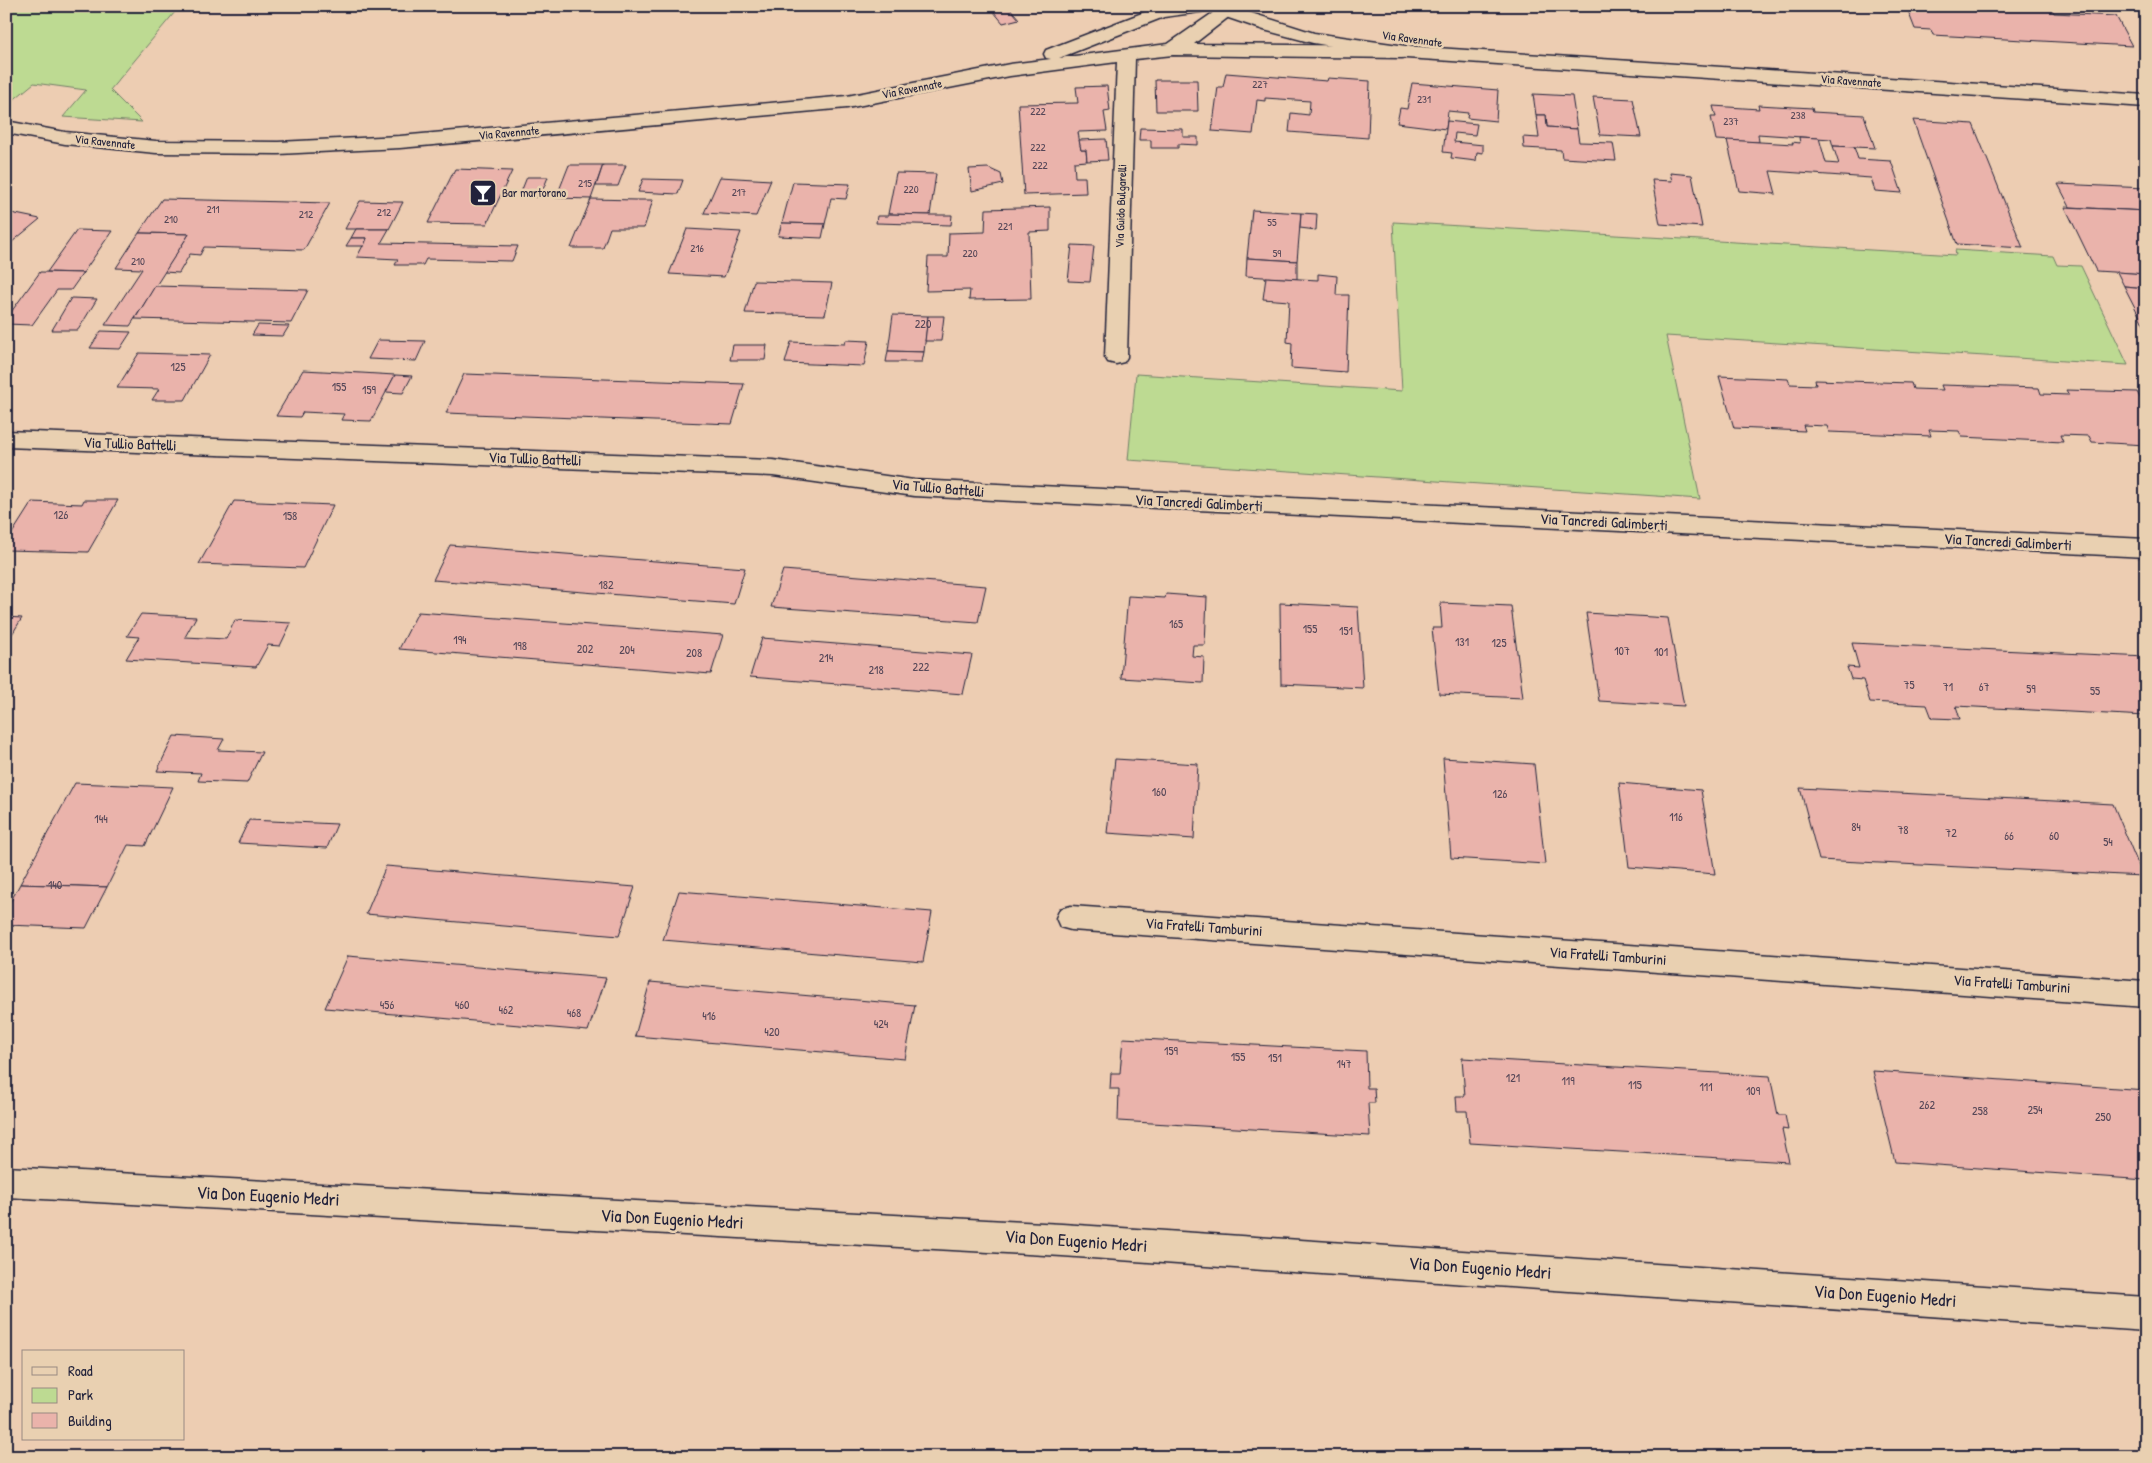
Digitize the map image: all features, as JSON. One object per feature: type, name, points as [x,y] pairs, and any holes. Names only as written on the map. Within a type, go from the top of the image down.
[{"type":"street","name":"Via Ravennate","points":[[1129,23],[1144,6]]},
{"type":"street","name":"Via Ravennate","points":[[1172,49],[1197,34],[1217,8]]},
{"type":"street","name":"Via Ravennate","points":[[1010,70],[1082,44],[1129,23],[1161,12],[1217,8],[1313,38],[1406,52]]},
{"type":"street","name":"Via Ravennate","points":[[1322,22],[1378,35],[1556,60]]},
{"type":"street","name":"Via Ravennate","points":[[6,127],[64,138],[156,147],[278,148],[400,142],[847,102],[1010,70],[1172,49],[1406,52],[1556,60],[2146,102]]},
{"type":"street","name":"Via Guido Bulgarelli","points":[[1116,357],[1126,56]]},
{"type":"street","name":"Via Tullio Battelli","points":[[6,439],[773,468],[914,488],[1062,496]]},
{"type":"street","name":"Via Tancredi Galimberti","points":[[1062,496],[2146,548]]},
{"type":"street","name":"Via Fratelli Tamburini","points":[[1071,918],[2146,994]]},
{"type":"street","name":"Via Don Eugenio Medri","points":[[6,1182],[1062,1240],[2146,1314]]},
{"type":"green space","points":[[6,6],[180,6],[110,90],[142,122],[63,117],[86,90],[34,83],[6,106]]},
{"type":"green space","points":[[1393,222],[1956,255],[1955,250],[2053,256],[2057,265],[2081,266],[2128,365],[1666,336],[1700,499],[1128,460],[1136,374],[1402,391]]},
{"type":"building","points":[[989,6],[1008,6],[1019,19],[1003,23]]},
{"type":"building","points":[[1906,6],[2050,6],[2054,13],[2116,16],[2132,46],[1933,35],[1931,30],[1915,29]]},
{"type":"building","points":[[1226,73],[1327,81],[1328,78],[1370,81],[1368,138],[1289,132],[1291,113],[1309,115],[1310,101],[1265,98],[1265,101],[1257,100],[1253,134],[1212,131],[1218,87],[1223,87]]},
{"type":"building","points":[[1155,80],[1197,80],[1198,111],[1156,111]]},
{"type":"building","points":[[1412,83],[1498,90],[1496,121],[1467,118],[1468,113],[1448,111],[1446,129],[1397,123],[1400,108],[1407,109]]},
{"type":"building","points":[[1107,86],[1110,111],[1104,112],[1107,131],[1078,132],[1081,150],[1086,150],[1087,161],[1074,162],[1075,177],[1085,177],[1086,193],[1024,195],[1018,104],[1078,103],[1076,87]]},
{"type":"building","points":[[1533,94],[1572,96],[1577,129],[1547,127],[1546,115],[1536,115]]},
{"type":"building","points":[[1593,97],[1633,99],[1641,137],[1600,135]]},
{"type":"building","points":[[1758,105],[1812,108],[1813,112],[1864,115],[1875,148],[1833,146],[1831,139],[1758,134],[1759,142],[1716,140],[1711,117],[1716,117],[1713,106],[1759,109]]},
{"type":"building","points":[[1536,115],[1546,115],[1547,127],[1577,129],[1579,142],[1613,143],[1616,161],[1562,158],[1561,150],[1524,148],[1523,137],[1539,138]]},
{"type":"building","points":[[1913,120],[1973,124],[2023,248],[1957,244]]},
{"type":"building","points":[[1447,121],[1477,124],[1475,135],[1455,133],[1454,142],[1483,145],[1483,153],[1477,152],[1476,161],[1451,158],[1452,153],[1443,152]]},
{"type":"building","points":[[1140,128],[1183,129],[1183,137],[1198,137],[1198,145],[1178,144],[1178,148],[1151,148],[1151,140],[1139,140]]},
{"type":"building","points":[[1799,137],[1819,138],[1826,163],[1839,164],[1833,146],[1854,147],[1858,159],[1891,161],[1902,193],[1875,191],[1871,178],[1770,171],[1776,194],[1739,191],[1727,140],[1793,144],[1792,142],[1800,143]]},
{"type":"building","points":[[1106,139],[1108,160],[1087,161],[1086,150],[1081,150],[1079,140]]},
{"type":"building","points":[[569,165],[603,165],[591,199],[556,198]]},
{"type":"building","points":[[603,165],[626,165],[618,186],[596,186]]},
{"type":"building","points":[[988,168],[1001,174],[1003,184],[972,191],[969,169]]},
{"type":"building","points":[[455,169],[512,171],[487,224],[428,223]]},
{"type":"building","points":[[896,173],[936,174],[930,215],[888,214]]},
{"type":"building","points":[[1670,173],[1692,175],[1702,227],[1660,224],[1652,180],[1672,181]]},
{"type":"building","points":[[527,177],[548,177],[540,197],[519,197]]},
{"type":"building","points":[[720,177],[771,180],[756,216],[704,213]]},
{"type":"building","points":[[643,179],[683,180],[678,194],[638,192]]},
{"type":"building","points":[[793,182],[850,184],[846,199],[831,198],[825,224],[782,223]]},
{"type":"building","points":[[2058,184],[2146,188],[2146,211],[2070,207]]},
{"type":"building","points":[[162,199],[330,203],[304,250],[204,247],[200,255],[190,254],[179,273],[164,272],[189,234],[139,233]]},
{"type":"building","points":[[591,199],[653,200],[644,228],[610,228],[603,248],[571,248]]},
{"type":"building","points":[[360,201],[403,202],[389,229],[345,229]]},
{"type":"building","points":[[1050,207],[1050,231],[1029,232],[1031,299],[969,300],[970,290],[926,291],[928,257],[948,257],[949,233],[985,232],[986,209]]},
{"type":"building","points":[[2065,207],[2146,211],[2146,274],[2096,271]]},
{"type":"building","points":[[1252,210],[1301,213],[1297,261],[1247,258]]},
{"type":"building","points":[[6,212],[40,219],[6,247]]},
{"type":"building","points":[[1301,213],[1317,214],[1316,230],[1300,228]]},
{"type":"building","points":[[888,214],[952,215],[951,225],[876,223],[877,216],[888,216]]},
{"type":"building","points":[[782,223],[825,224],[822,238],[778,236]]},
{"type":"building","points":[[356,229],[389,229],[381,243],[518,246],[512,261],[426,259],[423,265],[395,265],[398,259],[357,257],[367,238],[351,238]]},
{"type":"building","points":[[687,229],[741,232],[724,277],[669,274]]},
{"type":"building","points":[[77,230],[112,231],[83,273],[47,272]]},
{"type":"building","points":[[139,233],[189,234],[130,326],[105,325],[142,269],[116,268]]},
{"type":"building","points":[[351,238],[367,238],[364,246],[346,246]]},
{"type":"building","points":[[1072,245],[1094,246],[1090,282],[1068,281]]},
{"type":"building","points":[[1247,258],[1297,261],[1297,279],[1246,276]]},
{"type":"building","points":[[40,272],[83,273],[71,290],[57,290],[32,325],[6,324],[6,319]]},
{"type":"building","points":[[2117,272],[2146,274],[2146,288],[2124,286]]},
{"type":"building","points":[[1318,274],[1337,276],[1336,295],[1349,295],[1346,372],[1291,368],[1292,343],[1287,342],[1289,301],[1263,299],[1266,277],[1318,280]]},
{"type":"building","points":[[754,281],[832,283],[825,315],[745,313]]},
{"type":"building","points":[[155,286],[308,290],[291,323],[135,319]]},
{"type":"building","points":[[2124,286],[2146,288],[2146,329]]},
{"type":"building","points":[[71,298],[97,299],[78,330],[52,330]]},
{"type":"building","points":[[893,315],[928,316],[924,352],[888,351]]},
{"type":"building","points":[[928,316],[944,316],[941,341],[925,341]]},
{"type":"building","points":[[258,325],[289,326],[283,336],[252,335]]},
{"type":"building","points":[[101,331],[131,332],[120,349],[90,348]]},
{"type":"building","points":[[378,340],[425,341],[416,361],[368,359]]},
{"type":"building","points":[[846,340],[869,341],[864,366],[785,363],[791,342],[845,344]]},
{"type":"building","points":[[733,345],[767,345],[765,360],[730,360]]},
{"type":"building","points":[[888,351],[924,352],[922,362],[886,362]]},
{"type":"building","points":[[139,353],[210,355],[185,400],[152,400],[159,389],[117,388]]},
{"type":"building","points":[[303,370],[395,375],[371,421],[341,420],[344,414],[303,412],[300,417],[276,416]]},
{"type":"building","points":[[464,374],[744,384],[732,424],[446,413]]},
{"type":"building","points":[[395,375],[412,376],[403,393],[386,392]]},
{"type":"building","points":[[1719,376],[1788,379],[1790,384],[1816,385],[1815,380],[1911,383],[1913,389],[1943,390],[1941,385],[2039,388],[2041,394],[2069,395],[2066,390],[2137,392],[2146,409],[2146,445],[2092,442],[2089,436],[2060,435],[2063,442],[1962,437],[1959,431],[1929,430],[1931,436],[1829,432],[1827,426],[1803,425],[1805,431],[1734,428]]},
{"type":"building","points":[[84,500],[118,500],[88,552],[6,550],[6,543],[32,502],[82,504]]},
{"type":"building","points":[[234,501],[333,505],[303,568],[199,564]]},
{"type":"building","points":[[450,545],[745,568],[734,604],[433,580]]},
{"type":"building","points":[[783,570],[986,586],[978,622],[771,607]]},
{"type":"building","points":[[1166,594],[1207,597],[1205,645],[1193,645],[1192,656],[1204,657],[1203,683],[1121,678],[1128,596],[1165,598]]},
{"type":"building","points":[[1280,603],[1358,607],[1363,688],[1281,684]]},
{"type":"building","points":[[1440,603],[1511,606],[1523,698],[1439,694],[1432,628],[1442,628]]},
{"type":"building","points":[[418,612],[723,635],[711,674],[399,649]]},
{"type":"building","points":[[1586,613],[1668,618],[1684,706],[1599,701]]},
{"type":"building","points":[[141,614],[196,617],[185,637],[226,639],[235,620],[291,623],[280,646],[268,645],[256,667],[126,659],[139,637],[127,636]]},
{"type":"building","points":[[6,617],[22,618],[6,644]]},
{"type":"building","points":[[762,638],[972,655],[963,694],[750,677]]},
{"type":"building","points":[[1852,643],[2146,657],[2146,716],[1956,706],[1960,719],[1932,718],[1927,705],[1870,702],[1863,680],[1851,679],[1847,667],[1859,668]]},
{"type":"building","points":[[174,736],[224,739],[218,750],[262,752],[247,783],[198,781],[201,773],[157,771]]},
{"type":"building","points":[[1443,758],[1534,764],[1545,864],[1451,858]]},
{"type":"building","points":[[1115,759],[1198,764],[1194,839],[1107,833]]},
{"type":"building","points":[[75,783],[173,787],[145,846],[128,845],[107,887],[20,884]]},
{"type":"building","points":[[1619,783],[1701,790],[1715,874],[1629,867]]},
{"type":"building","points":[[1800,788],[2113,804],[2143,876],[1819,860]]},
{"type":"building","points":[[249,820],[337,824],[327,848],[238,843]]},
{"type":"building","points":[[386,866],[635,887],[619,936],[366,914]]},
{"type":"building","points":[[20,884],[107,887],[86,928],[6,925],[6,910]]},
{"type":"building","points":[[679,891],[932,912],[923,962],[663,940]]},
{"type":"building","points":[[348,956],[606,978],[588,1031],[325,1008]]},
{"type":"building","points":[[650,982],[915,1005],[905,1059],[635,1036]]},
{"type":"building","points":[[1123,1038],[1366,1051],[1367,1088],[1374,1088],[1375,1103],[1368,1103],[1370,1136],[1118,1121],[1119,1089],[1110,1089],[1111,1073],[1120,1073]]},
{"type":"building","points":[[1462,1058],[1770,1076],[1778,1115],[1785,1115],[1788,1130],[1782,1129],[1789,1162],[1470,1143],[1467,1111],[1457,1111],[1456,1096],[1465,1096]]},
{"type":"building","points":[[1873,1071],[2146,1090],[2146,1180],[1895,1162]]},
{"type":"place","name":"Bar martorano","points":[[483,193]]}]
